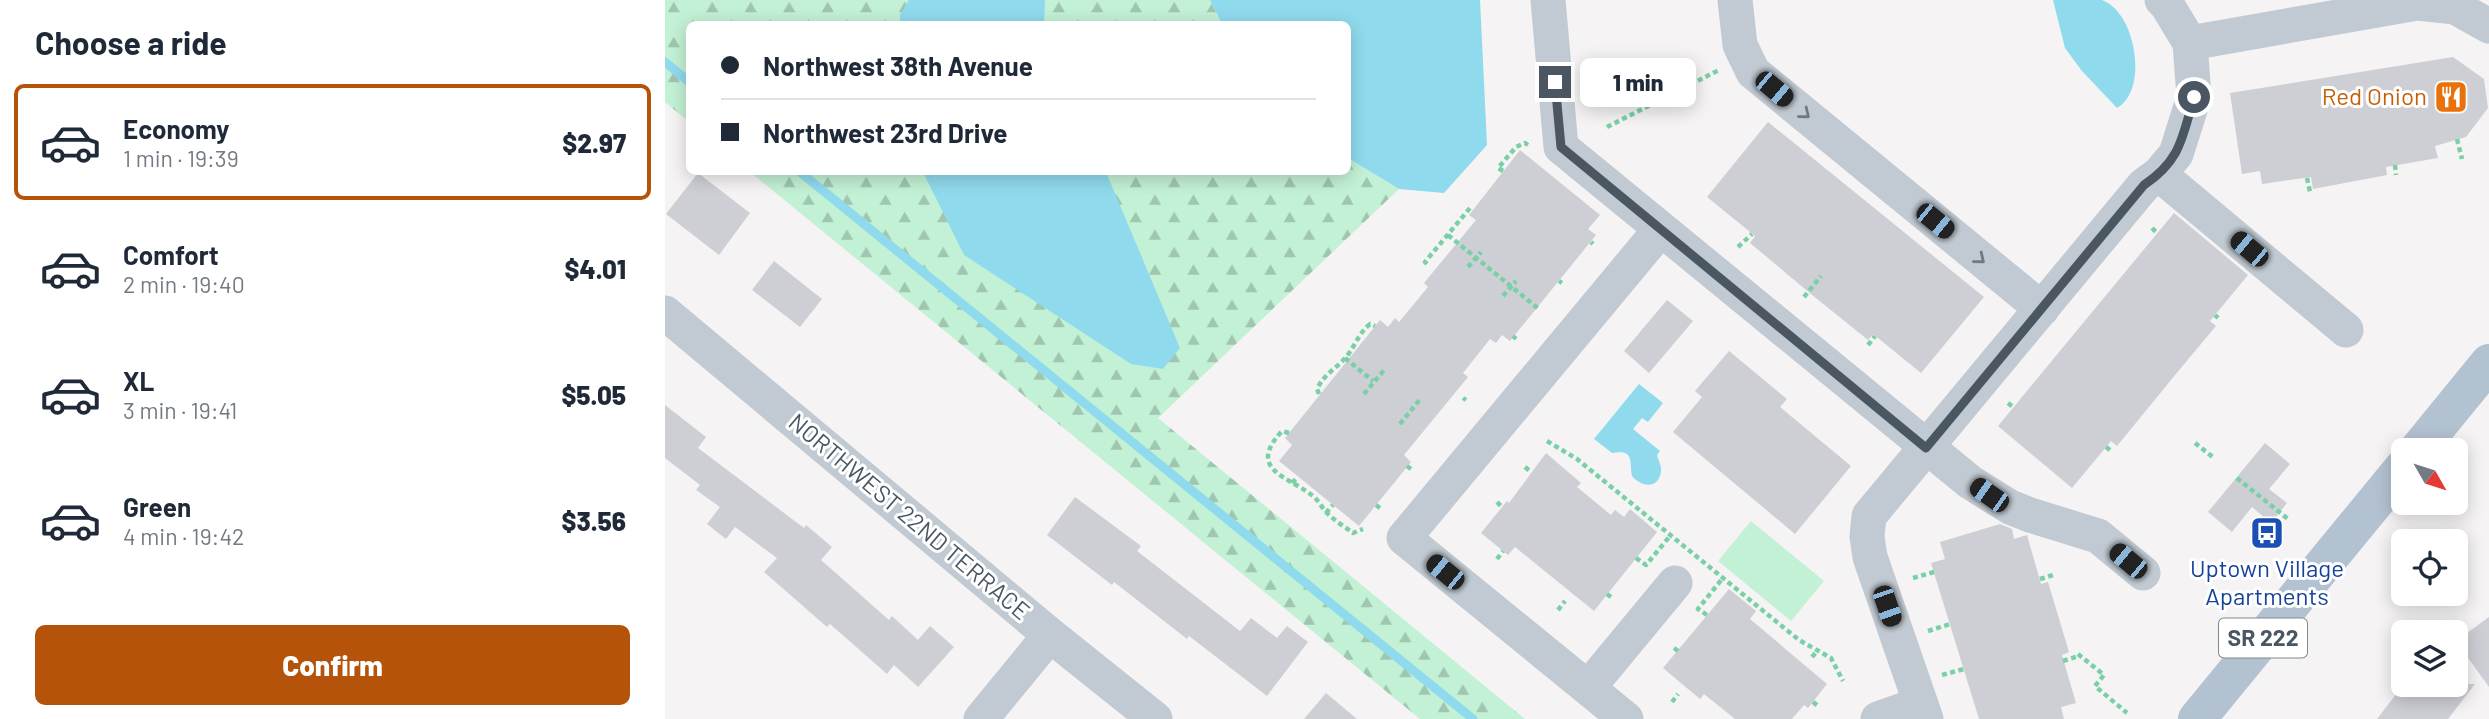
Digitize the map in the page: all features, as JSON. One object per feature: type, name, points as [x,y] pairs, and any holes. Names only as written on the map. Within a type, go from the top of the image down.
[{"type":"main road","points":[[2428,438],[2489,363]]},
{"type":"main road","name":"SR 222","points":[[2197,719],[2391,483]]},
{"type":"street","points":[[1548,0],[1561,147],[1926,448],[1971,482],[2010,507],[2098,536],[2143,573]]},
{"type":"street","points":[[1735,0],[1740,45],[1753,72],[2042,309]]},
{"type":"street","points":[[1878,719],[1923,712],[1870,557],[1867,537],[1870,516],[2144,185],[2159,174],[2179,150],[2194,97],[2190,43],[2162,0]]},
{"type":"street","points":[[2190,43],[2357,7],[2417,3],[2455,7],[2489,26]]},
{"type":"street","points":[[2159,174],[2346,330]]},
{"type":"street","points":[[1626,719],[1404,538],[1660,230]]},
{"type":"street","name":"NORTHWEST 22ND TERRACE","points":[[665,313],[1050,635],[1155,719]]},
{"type":"street","points":[[1588,688],[1675,583]]},
{"type":"street","points":[[981,719],[1050,635]]},
{"type":"path","points":[[1607,127],[1723,68]]},
{"type":"path","points":[[2457,139],[2462,159]]},
{"type":"path","points":[[1503,171],[1498,168],[1516,146],[1525,143],[1531,148]]},
{"type":"path","points":[[2395,165],[2396,175]]},
{"type":"path","points":[[2307,178],[2310,192]]},
{"type":"path","points":[[1427,264],[1425,262],[1470,208],[1472,210]]},
{"type":"path","points":[[2152,228],[2157,233]]},
{"type":"path","points":[[1738,247],[1752,234]]},
{"type":"path","points":[[1448,235],[1540,310]]},
{"type":"path","points":[[1468,267],[1481,252]]},
{"type":"path","points":[[1804,297],[1821,276]]},
{"type":"path","points":[[1503,296],[1515,281]]},
{"type":"path","points":[[1319,394],[1317,389],[1321,382],[1345,358],[1364,329],[1370,324],[1375,326]]},
{"type":"path","points":[[1868,345],[1875,336]]},
{"type":"path","points":[[1345,358],[1373,381]]},
{"type":"path","points":[[1364,394],[1385,369]]},
{"type":"path","points":[[1399,424],[1421,398]]},
{"type":"path","points":[[1289,433],[1282,431],[1270,447],[1268,458],[1274,471],[1312,495],[1326,513],[1353,533],[1363,529]]},
{"type":"path","points":[[2195,443],[2214,458]]},
{"type":"path","points":[[1525,467],[1531,472]]},
{"type":"path","points":[[1292,484],[1298,477]]},
{"type":"path","points":[[2237,478],[2288,519]]},
{"type":"path","points":[[1497,502],[1502,507]]},
{"type":"path","points":[[1326,513],[1333,505]]},
{"type":"path","points":[[1636,558],[1646,565],[1670,536]]},
{"type":"path","points":[[1497,559],[1503,551]]},
{"type":"path","points":[[1913,578],[1934,572]]},
{"type":"path","points":[[2040,579],[2053,575]]},
{"type":"path","points":[[1707,615],[1697,608],[1722,579]]},
{"type":"path","points":[[1558,610],[1565,601]]},
{"type":"path","points":[[1928,631],[1950,624]]},
{"type":"path","points":[[1812,657],[1818,650]]},
{"type":"path","points":[[2063,661],[2079,655],[2103,675],[2095,687],[2127,713]]},
{"type":"path","points":[[1941,676],[1964,669]]},
{"type":"path","points":[[1672,702],[1678,694]]},
{"type":"green space","points":[[665,0],[1210,0],[1220,21],[686,21],[686,120],[665,102]]},
{"type":"green space","points":[[1351,160],[1399,189],[1158,418],[1525,719],[1420,719],[754,175],[1351,175]]},
{"type":"green space","points":[[1751,521],[1824,581],[1791,621],[1718,561]]},
{"type":"water","points":[[909,0],[1045,0],[1044,21],[900,21],[900,15]]},
{"type":"water","points":[[1210,0],[1480,0],[1487,145],[1444,193],[1399,189],[1351,160],[1351,21],[1220,21]]},
{"type":"water","points":[[2053,0],[2102,0],[2114,7],[2123,19],[2130,35],[2135,69],[2133,85],[2127,99],[2117,108],[2082,71],[2065,48]]},
{"type":"water","points":[[924,175],[1107,175],[1180,348],[1163,369],[1131,364],[964,255]]},
{"type":"water","points":[[1639,384],[1663,403],[1648,422],[1642,418],[1633,429],[1660,451],[1657,455],[1661,467],[1660,477],[1649,485],[1640,483],[1632,476],[1628,455],[1612,453],[1594,439]]},
{"type":"building","points":[[2453,57],[2484,79],[2488,108],[2466,137],[2435,146],[2438,158],[2386,167],[2387,175],[2313,189],[2311,177],[2262,184],[2260,171],[2242,174],[2230,93]]},
{"type":"building","points":[[1768,122],[1984,297],[1921,373],[1873,334],[1868,340],[1811,294],[1750,243],[1755,236],[1707,197]]},
{"type":"building","points":[[1520,150],[1600,215],[1588,229],[1596,235],[1510,341],[1502,335],[1496,343],[1490,339],[1463,373],[1468,377],[1404,455],[1411,462],[1359,526],[1279,461],[1292,445],[1285,438],[1380,320],[1388,327],[1395,318],[1399,322],[1428,287],[1424,283],[1476,220],[1469,215]]},
{"type":"building","points":[[696,175],[701,175],[750,213],[719,255],[666,214]]},
{"type":"building","points":[[2174,213],[2248,275],[2210,321],[2216,326],[2117,446],[2111,441],[2072,488],[1998,426]]},
{"type":"building","points":[[774,261],[822,299],[800,327],[752,290]]},
{"type":"building","points":[[1667,300],[1693,321],[1649,373],[1624,351]]},
{"type":"building","points":[[1729,351],[1787,399],[1780,407],[1851,466],[1795,534],[1673,432],[1702,397],[1695,391]]},
{"type":"building","points":[[665,405],[706,437],[698,448],[804,528],[806,525],[832,547],[821,560],[889,620],[892,616],[918,640],[930,626],[954,647],[918,687],[894,665],[887,674],[830,624],[827,627],[764,572],[777,558],[735,527],[726,539],[707,524],[720,507],[696,490],[700,485],[665,458]]},
{"type":"building","points":[[2265,443],[2290,464],[2269,489],[2287,503],[2271,523],[2252,507],[2232,532],[2208,512]]},
{"type":"building","points":[[1546,453],[1581,483],[1577,487],[1611,515],[1615,510],[1624,517],[1630,509],[1657,532],[1594,611],[1515,547],[1508,555],[1481,533],[1507,501],[1509,503]]},
{"type":"building","points":[[1075,497],[1141,546],[1137,551],[1240,631],[1251,618],[1277,638],[1287,626],[1308,642],[1267,696],[1189,636],[1187,639],[1114,582],[1112,585],[1047,535]]},
{"type":"building","points":[[2000,524],[2012,529],[2014,539],[2027,535],[2041,584],[2048,582],[2069,652],[2062,655],[2076,703],[2061,707],[2064,719],[1979,719],[1931,563],[1945,559],[1940,542]]},
{"type":"building","points":[[1729,589],[1756,611],[1750,619],[1827,684],[1808,708],[1804,705],[1792,719],[1735,719],[1704,694],[1700,699],[1663,668]]},
{"type":"building","points":[[2489,617],[2489,687],[2468,658],[2468,632]]},
{"type":"building","points":[[2468,684],[2475,684],[2468,693]]},
{"type":"building","points":[[1326,693],[1357,719],[1304,719]]},
{"type":"building","points":[[2394,697],[2465,697],[2448,719],[2377,719]]},
{"type":"waterway","points":[[665,62],[686,80]]},
{"type":"waterway","points":[[804,175],[1473,719]]},
{"type":"place","name":"Red Onion","points":[[2451,97]]},
{"type":"place","name":"Uptown Village Apartments","points":[[2267,533]]},
{"type":"route","points":[[1555,82],[1561,147],[1926,448],[2144,185],[2159,174],[2176,154],[2194,97]]}]
